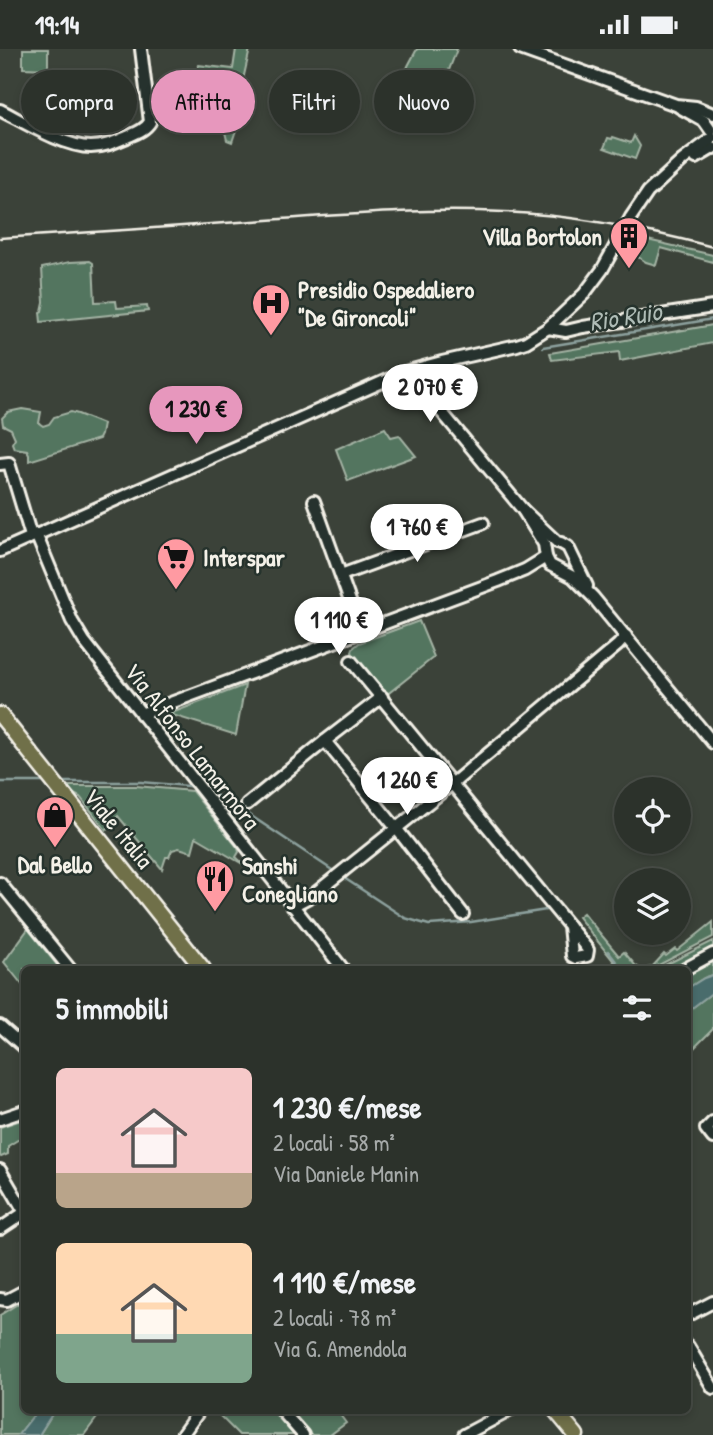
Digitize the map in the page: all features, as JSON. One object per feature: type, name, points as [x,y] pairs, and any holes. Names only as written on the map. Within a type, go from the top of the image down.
[{"type":"main road","name":"Viale Italia","points":[[0,715],[201,966]]},
{"type":"main road","points":[[558,1414],[576,1435]]},
{"type":"street","points":[[0,110],[63,141],[83,146],[104,146],[145,129],[150,123],[150,117],[141,49]]},
{"type":"street","points":[[520,49],[676,105],[704,121],[712,137]]},
{"type":"street","points":[[676,105],[696,107],[713,114]]},
{"type":"street","points":[[669,173],[699,156],[712,137]]},
{"type":"street","points":[[0,551],[405,372],[526,342],[562,317],[584,294],[602,270],[642,199],[682,160],[712,137]]},
{"type":"street","points":[[699,156],[713,156]]},
{"type":"street","points":[[548,328],[566,331],[713,307]]},
{"type":"street","points":[[562,317],[575,327],[583,327]]},
{"type":"street","points":[[430,398],[430,374],[442,362]]},
{"type":"street","points":[[405,372],[430,398],[523,510],[558,542],[565,544],[593,597]]},
{"type":"street","name":"Via Alfonso Lamarmora","points":[[0,464],[9,463],[34,535],[79,635],[341,966]]},
{"type":"street","points":[[314,501],[360,632]]},
{"type":"street","points":[[523,510],[551,561],[573,577],[593,597],[713,743]]},
{"type":"street","points":[[341,575],[483,523]]},
{"type":"street","points":[[551,561],[550,545],[558,542]]},
{"type":"street","points":[[141,714],[525,570],[551,561],[565,566],[571,555]]},
{"type":"street","points":[[292,907],[313,895],[451,784],[626,636]]},
{"type":"street","points":[[351,660],[569,926]]},
{"type":"street","points":[[247,804],[382,697]]},
{"type":"street","points":[[325,741],[463,914]]},
{"type":"street","points":[[0,883],[68,966]]},
{"type":"street","points":[[691,966],[713,954]]},
{"type":"street","points":[[0,1026],[21,1044]]},
{"type":"street","points":[[0,1119],[21,1112]]},
{"type":"street","points":[[713,1122],[706,1129],[713,1138]]},
{"type":"street","points":[[0,1170],[21,1207]]},
{"type":"street","points":[[0,1229],[21,1214]]},
{"type":"street","points":[[0,1300],[7,1300],[21,1293]]},
{"type":"street","points":[[691,1313],[713,1302]]},
{"type":"street","points":[[691,1352],[713,1388]]},
{"type":"street","points":[[699,1367],[713,1364]]},
{"type":"street","points":[[197,1414],[185,1431],[197,1435]]},
{"type":"street","points":[[285,1414],[303,1435]]},
{"type":"street","points":[[464,1435],[503,1414]]},
{"type":"green space","points":[[23,49],[48,49],[48,69],[23,68]]},
{"type":"green space","points":[[236,49],[250,49],[245,70],[197,70],[199,65],[233,69]]},
{"type":"green space","points":[[417,49],[457,49],[449,70],[407,70]]},
{"type":"green space","points":[[225,133],[235,133],[232,142],[227,140]]},
{"type":"green space","points":[[634,136],[640,146],[635,159],[604,148],[608,138],[631,143]]},
{"type":"green space","points":[[630,236],[713,255],[713,262],[661,248],[656,265],[646,262],[624,248]]},
{"type":"green space","points":[[90,261],[93,263],[95,302],[116,301],[117,308],[147,306],[148,311],[41,322],[40,312],[44,302],[42,268]]},
{"type":"green space","points":[[713,325],[713,343],[620,361],[619,352],[552,360],[550,353]]},
{"type":"green space","points":[[22,409],[41,412],[39,423],[43,426],[49,424],[54,417],[71,412],[78,414],[103,424],[101,435],[99,439],[29,461],[27,450],[14,448],[12,443],[15,438],[11,429],[3,425],[2,418],[8,412]]},
{"type":"green space","points":[[385,428],[391,437],[399,435],[416,456],[348,481],[336,449]]},
{"type":"green space","points":[[419,621],[434,657],[385,696],[355,658],[353,648],[359,643]]},
{"type":"green space","points":[[245,685],[236,735],[169,714]]},
{"type":"green space","points":[[67,786],[136,786],[192,791],[238,848],[236,857],[246,866],[196,837],[192,852],[179,848],[172,850],[162,869],[118,816],[106,830],[80,797]]},
{"type":"green space","points":[[583,913],[619,956],[624,952],[636,966],[618,966],[578,917]]},
{"type":"green space","points":[[713,922],[713,937],[653,966],[664,954],[666,956],[675,949],[677,951],[684,945],[691,945],[691,940]]},
{"type":"green space","points":[[28,929],[58,966],[21,966],[21,983],[4,962]]},
{"type":"green space","points":[[713,941],[713,951],[686,966],[663,966]]},
{"type":"green space","points":[[713,957],[713,975],[691,986],[691,968]]},
{"type":"green space","points":[[713,992],[713,1029],[691,1051],[691,1009]]},
{"type":"green space","points":[[21,1120],[21,1138],[8,1146],[8,1154],[1,1157],[0,1156],[0,1127]]},
{"type":"green space","points":[[21,1302],[21,1414],[35,1414],[18,1435],[0,1435],[0,1315]]},
{"type":"green space","points":[[52,1414],[100,1414],[84,1435],[39,1435]]},
{"type":"green space","points":[[218,1414],[276,1414],[294,1435],[239,1435]]},
{"type":"green space","points":[[291,1414],[339,1414],[346,1423],[330,1435],[310,1435]]},
{"type":"water","points":[[713,975],[713,992],[691,1009],[691,986]]},
{"type":"water","points":[[35,1414],[52,1414],[39,1435],[18,1435]]},
{"type":"waterway","name":"Rio Ruio","points":[[543,347],[713,319]]},
{"type":"waterway","points":[[0,782],[45,782]]},
{"type":"waterway","points":[[62,782],[141,782],[195,788]]},
{"type":"waterway","points":[[208,792],[229,801],[335,872]]},
{"type":"waterway","points":[[341,876],[405,918],[429,925],[471,922],[546,910]]},
{"type":"waterway","points":[[608,951],[619,966]]},
{"type":"railway","points":[[0,238],[365,214],[476,211],[583,220],[662,234],[713,247]]},
{"type":"place","name":"Villa Bortolon","points":[[629,270]]},
{"type":"place","name":"Presidio Ospedaliero \"De Gironcoli\"","points":[[271,337]]},
{"type":"place","name":"Interspar","points":[[176,591]]},
{"type":"place","name":"Dal Bello","points":[[55,849]]},
{"type":"place","name":"Sanshi Conegliano","points":[[215,913]]}]
